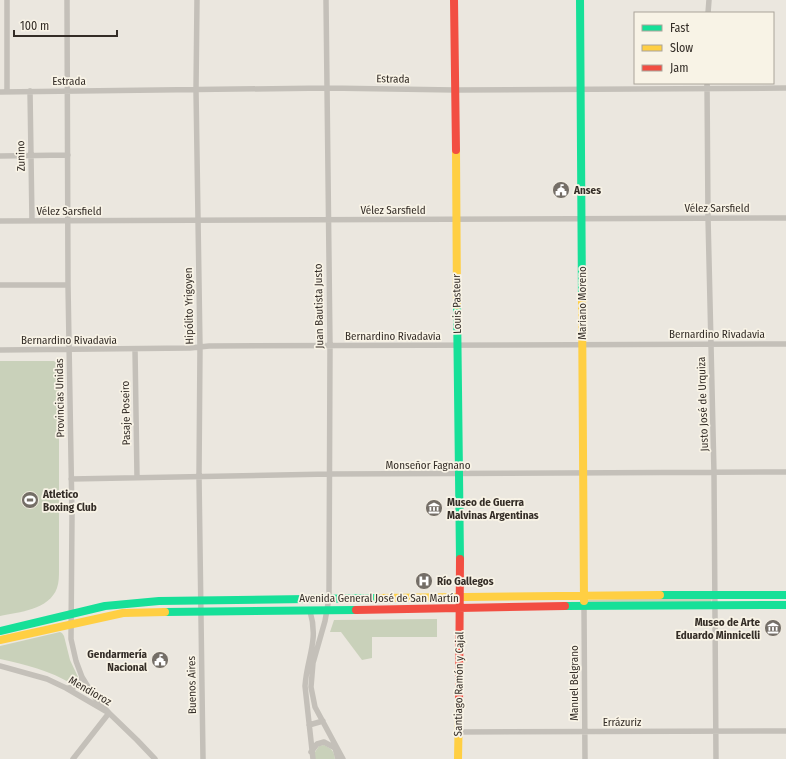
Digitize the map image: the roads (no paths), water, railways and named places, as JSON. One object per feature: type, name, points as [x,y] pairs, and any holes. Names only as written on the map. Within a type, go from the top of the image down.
[{"type":"main road","name":"Louis Pasteur","points":[[454,0],[460,608]]},
{"type":"main road","name":"Mariano Moreno","points":[[580,0],[584,606]]},
{"type":"main road","name":"Avenida General José de San Martín","points":[[0,631],[106,606],[159,601],[715,594],[786,595]]},
{"type":"main road","name":"Avenida General José de San Martín","points":[[0,640],[107,616],[124,614],[201,611],[328,611],[584,606],[786,605]]},
{"type":"main road","name":"Santiago Ramón y Cajal","points":[[458,759],[460,608]]},
{"type":"street","points":[[7,0],[7,92]]},
{"type":"street","name":"Provincias Unidas","points":[[67,0],[69,221],[68,285],[72,516],[71,624],[73,651],[82,677],[95,698],[109,713]]},
{"type":"street","name":"Hipólito Yrigoyen","points":[[197,0],[196,90],[200,347],[199,476],[201,611]]},
{"type":"street","name":"Juan Bautista Justo","points":[[326,0],[327,220],[330,346],[329,598],[328,611],[313,663],[311,677],[312,696],[315,707],[336,746]]},
{"type":"street","points":[[708,12],[709,0]]},
{"type":"street","name":"Estrada","points":[[0,92],[327,88],[455,90],[580,89],[707,86],[786,88]]},
{"type":"street","name":"Justo José de Urquiza","points":[[707,86],[708,217],[714,473],[716,759]]},
{"type":"street","name":"Zunino","points":[[30,91],[32,221]]},
{"type":"street","points":[[0,156],[68,155]]},
{"type":"street","name":"Vélez Sarsfield","points":[[0,221],[456,220],[708,217],[786,218]]},
{"type":"street","points":[[0,285],[68,285]]},
{"type":"street","name":"Bernardino Rivadavia","points":[[0,350],[582,344],[786,344]]},
{"type":"street","name":"Pasaje Poseiro","points":[[135,349],[137,477]]},
{"type":"street","name":"Monseñor Fagnano","points":[[71,479],[330,474],[786,472]]},
{"type":"street","name":"Manuel Belgrano","points":[[584,606],[585,759]]},
{"type":"street","name":"Buenos Aires","points":[[201,611],[202,759]]},
{"type":"street","points":[[310,611],[313,626],[313,644],[306,676],[306,695],[312,759]]},
{"type":"street","name":"Mendioroz","points":[[0,666],[30,674],[66,688],[109,713],[138,740],[155,759]]},
{"type":"street","points":[[66,688],[76,687],[82,677]]},
{"type":"street","points":[[307,710],[315,707]]},
{"type":"street","points":[[73,759],[109,713]]},
{"type":"street","points":[[309,725],[323,721]]},
{"type":"street","name":"Errázuriz","points":[[458,732],[786,731]]},
{"type":"street","points":[[311,752],[317,744],[321,742],[328,743],[336,746],[344,759]]},
{"type":"street","points":[[336,746],[338,759]]},
{"type":"place","name":"Anses","points":[[561,190]]},
{"type":"place","name":"Atletico Boxing Club","points":[[30,500]]},
{"type":"place","name":"Museo de Guerra Malvinas Argentinas","points":[[434,508]]},
{"type":"place","name":"Río Gallegos","points":[[424,581]]},
{"type":"place","name":"Museo de Arte Eduardo Minnicelli","points":[[773,628]]},
{"type":"place","name":"Gendarmería Nacional","points":[[160,660]]}]
